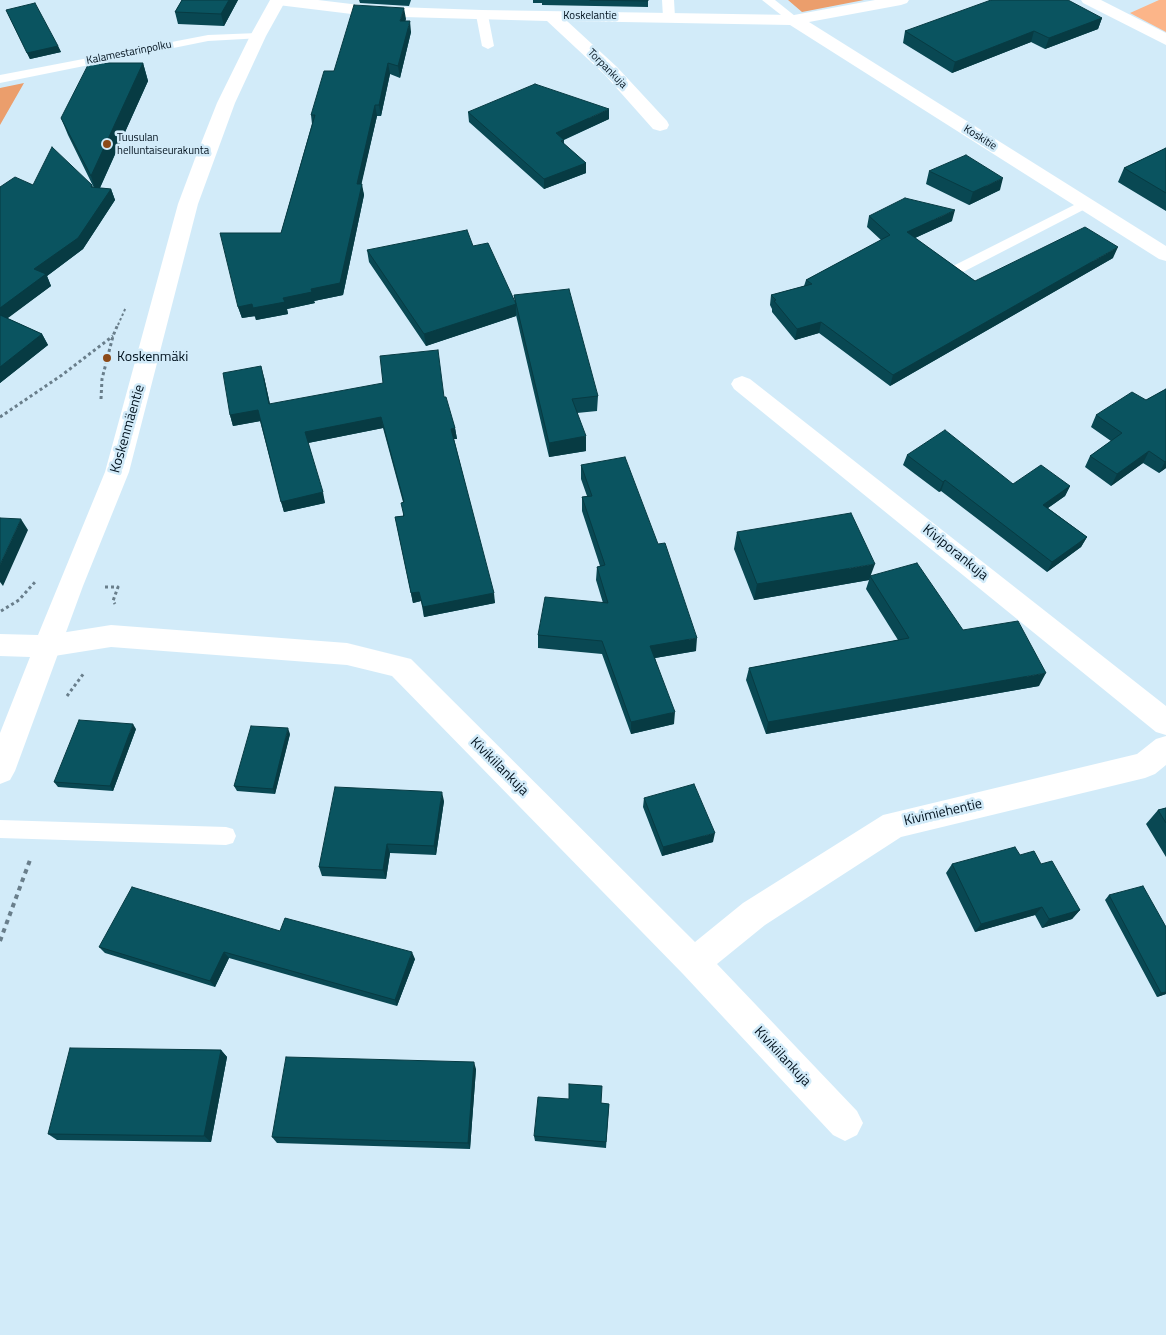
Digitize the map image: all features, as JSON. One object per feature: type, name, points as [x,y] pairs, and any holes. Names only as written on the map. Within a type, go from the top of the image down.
[{"type":"street","name":"Koskelantie","points":[[278,0],[368,11],[551,16],[668,8],[794,20],[901,0]]},
{"type":"street","name":"Koskenmäentie","points":[[0,771],[70,586],[117,472],[188,204],[226,103],[258,36],[278,0]]},
{"type":"street","points":[[1089,0],[1166,40]]},
{"type":"street","name":"Torpankuja","points":[[551,16],[611,71],[660,125]]},
{"type":"street","name":"Koskitie","points":[[794,20],[1166,256]]},
{"type":"street","name":"Kiviporankuja","points":[[742,384],[1041,621],[1166,723]]},
{"type":"street","name":"Kivikiilankuja","points":[[0,644],[48,646],[111,636],[347,654],[401,667],[694,963],[845,1124]]},
{"type":"street","name":"Kivimiehentie","points":[[694,963],[754,914],[894,825],[1145,765],[1166,748]]},
{"type":"lane","points":[[768,0],[794,20]]},
{"type":"lane","points":[[482,15],[488,46]]},
{"type":"lane","name":"Kalamestarinpolku","points":[[0,79],[208,38],[258,36]]},
{"type":"lane","points":[[960,268],[1084,204]]},
{"type":"lane","points":[[0,829],[226,836]]},
{"type":"path","points":[[0,417],[62,376],[113,336]]},
{"type":"path","points":[[0,611],[20,600],[35,583],[118,587],[113,600],[120,613],[100,666],[83,674],[69,693],[65,702]]},
{"type":"path","points":[[0,941],[30,860],[24,830]]},
{"type":"shaded area","points":[[788,0],[864,0],[802,12]]},
{"type":"shaded area","points":[[1159,0],[1166,0],[1166,32],[1130,13]]},
{"type":"shaded area","points":[[24,83],[0,125],[0,88]]},
{"type":"building","points":[[182,0],[229,0],[221,14],[175,12]]},
{"type":"building","points":[[590,0],[648,0],[648,1]]},
{"type":"building","points":[[991,0],[1068,0],[1102,18],[1049,38],[1034,31],[955,62],[905,31]]},
{"type":"building","points":[[35,3],[58,46],[27,53],[6,10]]},
{"type":"building","points":[[354,5],[404,8],[400,21],[410,21],[398,66],[388,63],[379,105],[375,105],[357,184],[362,184],[340,283],[311,289],[312,292],[283,298],[285,302],[253,308],[252,304],[238,307],[220,233],[281,233],[315,115],[311,115],[324,71],[334,71]]},
{"type":"building","points":[[89,63],[143,63],[91,176],[61,118]]},
{"type":"building","points":[[535,84],[609,109],[556,133],[564,140],[561,141],[586,163],[544,179],[468,112]]},
{"type":"building","points":[[52,147],[92,185],[91,187],[111,189],[78,238],[34,269],[46,274],[0,308],[0,187],[15,177],[33,185]]},
{"type":"building","points":[[1166,148],[1166,193],[1124,168]]},
{"type":"building","points":[[966,155],[1003,178],[973,192],[929,171]]},
{"type":"building","points":[[905,198],[955,210],[907,232],[975,281],[1085,227],[1118,247],[893,375],[821,322],[797,329],[771,295],[812,284],[806,280],[890,235],[869,216]]},
{"type":"building","points":[[467,230],[473,246],[488,243],[516,304],[424,334],[367,250]]},
{"type":"building","points":[[569,289],[598,396],[572,399],[586,436],[549,443],[514,295]]},
{"type":"building","points":[[0,315],[42,334],[0,367]]},
{"type":"building","points":[[438,350],[444,397],[446,397],[455,428],[451,429],[494,593],[423,607],[419,592],[411,593],[395,517],[404,516],[401,503],[404,502],[381,417],[305,432],[323,492],[281,502],[258,410],[230,415],[223,373],[261,366],[269,404],[383,383],[380,356]]},
{"type":"building","points":[[1166,389],[1165,462],[1149,451],[1117,474],[1090,456],[1122,433],[1096,415],[1132,392],[1146,400]]},
{"type":"building","points":[[945,430],[1013,484],[1041,465],[1070,486],[1043,505],[1087,537],[1052,562],[945,480],[943,482],[907,455]]},
{"type":"building","points":[[625,457],[658,544],[665,543],[697,638],[650,646],[675,712],[631,722],[602,641],[538,635],[545,597],[608,603],[597,567],[605,565],[582,497],[592,496],[581,465]]},
{"type":"building","points":[[851,513],[875,564],[757,584],[737,532]]},
{"type":"building","points":[[0,518],[21,519],[0,565]]},
{"type":"building","points":[[917,563],[963,630],[1018,621],[1046,673],[768,722],[749,668],[909,638],[870,576]]},
{"type":"building","points":[[79,720],[133,724],[110,786],[54,782]]},
{"type":"building","points":[[251,726],[288,728],[273,789],[234,786]]},
{"type":"building","points":[[694,784],[715,833],[663,847],[644,798]]},
{"type":"building","points":[[335,787],[442,792],[434,846],[387,844],[383,870],[319,867]]},
{"type":"building","points":[[1166,808],[1166,823],[1158,810]]},
{"type":"building","points":[[1015,847],[1020,855],[1034,851],[1041,864],[1052,861],[1080,910],[1049,919],[1042,907],[981,924],[952,864]]},
{"type":"building","points":[[1143,886],[1166,927],[1166,992],[1161,993],[1109,895]]},
{"type":"building","points":[[132,887],[280,931],[285,918],[412,952],[395,1000],[224,952],[210,981],[99,947]]},
{"type":"building","points":[[70,1048],[221,1050],[204,1136],[48,1134]]},
{"type":"building","points":[[286,1057],[474,1062],[468,1143],[272,1137]]},
{"type":"building","points":[[569,1084],[602,1086],[601,1103],[609,1104],[606,1142],[534,1136],[538,1097],[569,1099]]},
{"type":"place","name":"Tuusulan helluntaiseurakunta","points":[[107,144]]},
{"type":"place","name":"Koskenmäki","points":[[107,358]]}]
